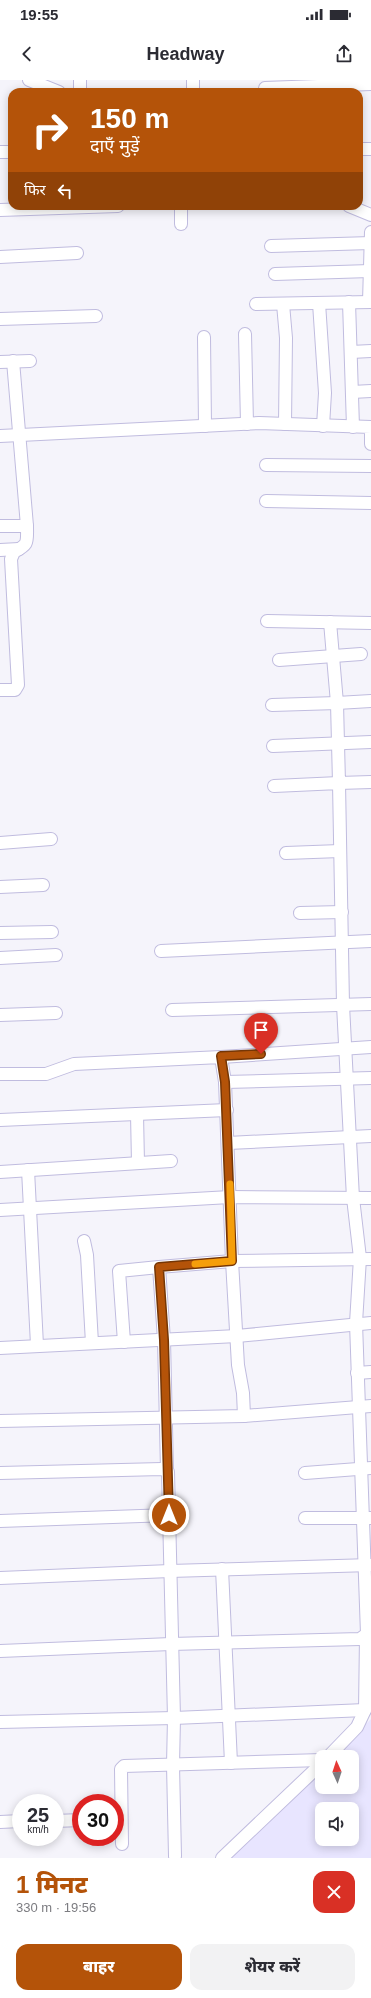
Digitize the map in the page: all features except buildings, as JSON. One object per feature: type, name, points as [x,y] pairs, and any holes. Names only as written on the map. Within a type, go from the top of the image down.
[{"type":"street","points":[[29,80],[49,88]]},
{"type":"street","points":[[265,88],[371,84]]},
{"type":"street","points":[[181,210],[181,224]]},
{"type":"street","points":[[358,210],[371,216]]},
{"type":"street","points":[[256,304],[370,302],[371,232]]},
{"type":"street","points":[[271,246],[371,244]]},
{"type":"street","points":[[0,257],[77,253]]},
{"type":"street","points":[[275,274],[370,271]]},
{"type":"street","points":[[349,302],[353,427]]},
{"type":"street","points":[[319,303],[325,393],[323,426]]},
{"type":"street","points":[[283,304],[286,338],[285,424]]},
{"type":"street","points":[[0,319],[96,316]]},
{"type":"street","points":[[245,334],[247,424]]},
{"type":"street","points":[[204,337],[205,426]]},
{"type":"street","points":[[351,352],[371,351]]},
{"type":"street","points":[[0,690],[15,690],[18,685],[11,559],[14,552],[26,545],[27,526],[18,435],[14,361]]},
{"type":"street","points":[[0,362],[30,361]]},
{"type":"street","points":[[352,392],[371,391]]},
{"type":"street","points":[[0,436],[247,424],[285,424],[370,427],[371,444]]},
{"type":"street","points":[[266,465],[371,466]]},
{"type":"street","points":[[266,501],[371,503]]},
{"type":"street","points":[[0,526],[27,526]]},
{"type":"street","points":[[0,550],[19,549]]},
{"type":"street","points":[[267,621],[371,623]]},
{"type":"street","points":[[330,622],[337,703],[343,1005],[353,1198],[365,1259],[356,1323],[358,1407],[366,1468],[367,1565],[365,1710],[357,1727],[335,1750]]},
{"type":"street","points":[[279,660],[362,654]]},
{"type":"street","points":[[272,705],[371,702]]},
{"type":"street","points":[[273,746],[371,742]]},
{"type":"street","points":[[274,786],[371,782]]},
{"type":"street","points":[[0,843],[51,839]]},
{"type":"street","points":[[286,853],[340,851]]},
{"type":"street","points":[[0,887],[43,885]]},
{"type":"street","points":[[300,913],[342,912]]},
{"type":"street","points":[[0,933],[52,932]]},
{"type":"street","points":[[161,951],[371,940]]},
{"type":"street","points":[[0,958],[56,955]]},
{"type":"street","points":[[172,1010],[371,1004]]},
{"type":"street","points":[[0,1015],[56,1013]]},
{"type":"street","points":[[0,1074],[46,1074],[74,1064],[371,1047]]},
{"type":"street","points":[[221,1056],[227,1110],[232,1261],[238,1365],[243,1393],[244,1416]]},
{"type":"street","points":[[225,1082],[371,1078]]},
{"type":"street","points":[[0,1120],[227,1110]]},
{"type":"street","points":[[137,1114],[138,1163]]},
{"type":"street","points":[[228,1143],[371,1136]]},
{"type":"street","points":[[0,1172],[171,1161]]},
{"type":"street","points":[[28,1170],[37,1345]]},
{"type":"street","points":[[0,1210],[230,1196],[371,1198]]},
{"type":"street","points":[[84,1241],[87,1255],[92,1343]]},
{"type":"street","points":[[124,1342],[119,1271],[232,1261],[365,1259]]},
{"type":"street","points":[[159,1267],[164,1340],[167,1470],[169,1477],[175,1856]]},
{"type":"street","points":[[0,1348],[237,1336],[356,1323],[371,1323]]},
{"type":"street","points":[[357,1373],[371,1372]]},
{"type":"street","points":[[0,1421],[244,1416],[371,1406]]},
{"type":"street","points":[[305,1473],[366,1468]]},
{"type":"street","points":[[0,1473],[167,1470]]},
{"type":"street","points":[[0,1521],[169,1515]]},
{"type":"street","points":[[305,1518],[366,1518]]},
{"type":"street","points":[[0,1578],[170,1570],[367,1565]]},
{"type":"street","points":[[222,1569],[231,1763]]},
{"type":"street","points":[[0,1651],[226,1642],[360,1639],[366,1636]]},
{"type":"street","points":[[0,1722],[174,1718],[365,1710]]},
{"type":"street","points":[[122,1794],[122,1767],[315,1761]]},
{"type":"street","points":[[222,1858],[315,1768]]},
{"type":"street","points":[[0,1822],[12,1821]]},
{"type":"shaded area","points":[[371,1719],[371,1858],[230,1858],[315,1774],[315,1794],[359,1794],[359,1750],[339,1750]]},
{"type":"slow traffic","points":[[195,1264],[232,1261],[230,1184]]},
{"type":"route","points":[[169,1515],[164,1340],[159,1267],[232,1261],[225,1082],[221,1056],[261,1054]]}]
